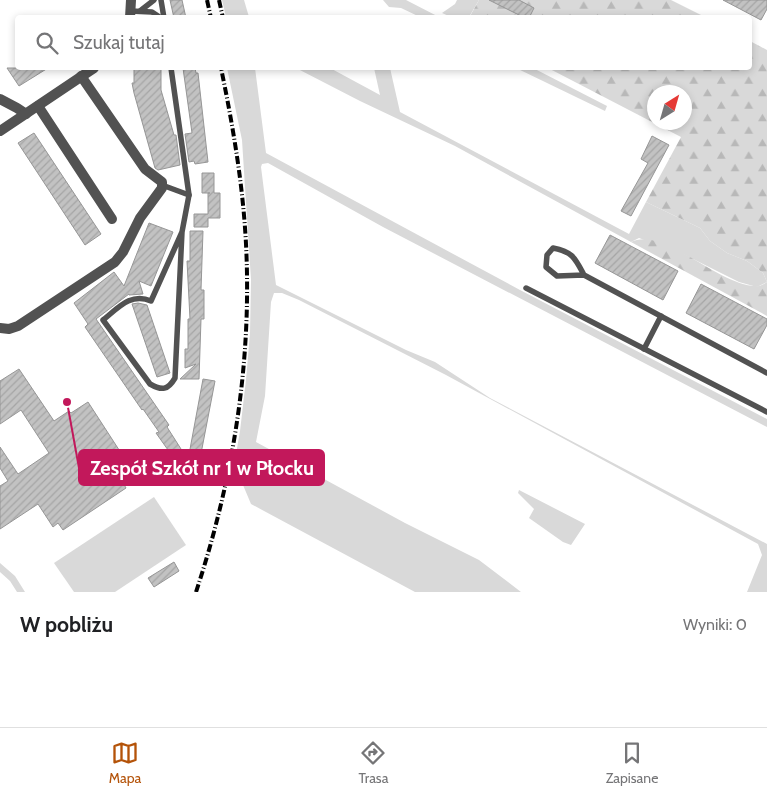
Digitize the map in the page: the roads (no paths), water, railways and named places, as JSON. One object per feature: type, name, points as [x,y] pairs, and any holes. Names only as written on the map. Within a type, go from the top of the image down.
[{"type":"street","points":[[0,131],[91,70]]},
{"type":"street","points":[[0,328],[9,329],[18,326],[115,262],[123,252],[140,218],[160,192],[161,182],[145,169],[82,76]]},
{"type":"street","points":[[0,100],[26,114]]},
{"type":"street","points":[[38,106],[112,219]]},
{"type":"lane","points":[[133,10],[154,0]]},
{"type":"lane","points":[[161,0],[162,15]]},
{"type":"lane","points":[[133,10],[152,12],[157,15]]},
{"type":"lane","points":[[171,70],[188,196],[182,232],[176,378],[165,389],[158,389],[150,384],[103,320],[133,298],[140,297],[151,301],[182,232]]},
{"type":"lane","points":[[162,185],[188,196]]},
{"type":"lane","points":[[584,275],[577,261],[566,250],[553,248],[547,255],[546,267],[557,276],[584,275],[767,373]]},
{"type":"lane","points":[[526,288],[767,412]]},
{"type":"lane","points":[[644,349],[661,316]]},
{"type":"railway","points":[[207,0],[210,15]]},
{"type":"railway","points":[[219,0],[222,15]]},
{"type":"railway","points":[[196,592],[209,550],[230,464],[243,377],[246,333],[246,244],[243,200],[221,70]]},
{"type":"place","name":"Zespół Szkół nr 1 w Płocku","points":[[67,402]]}]
